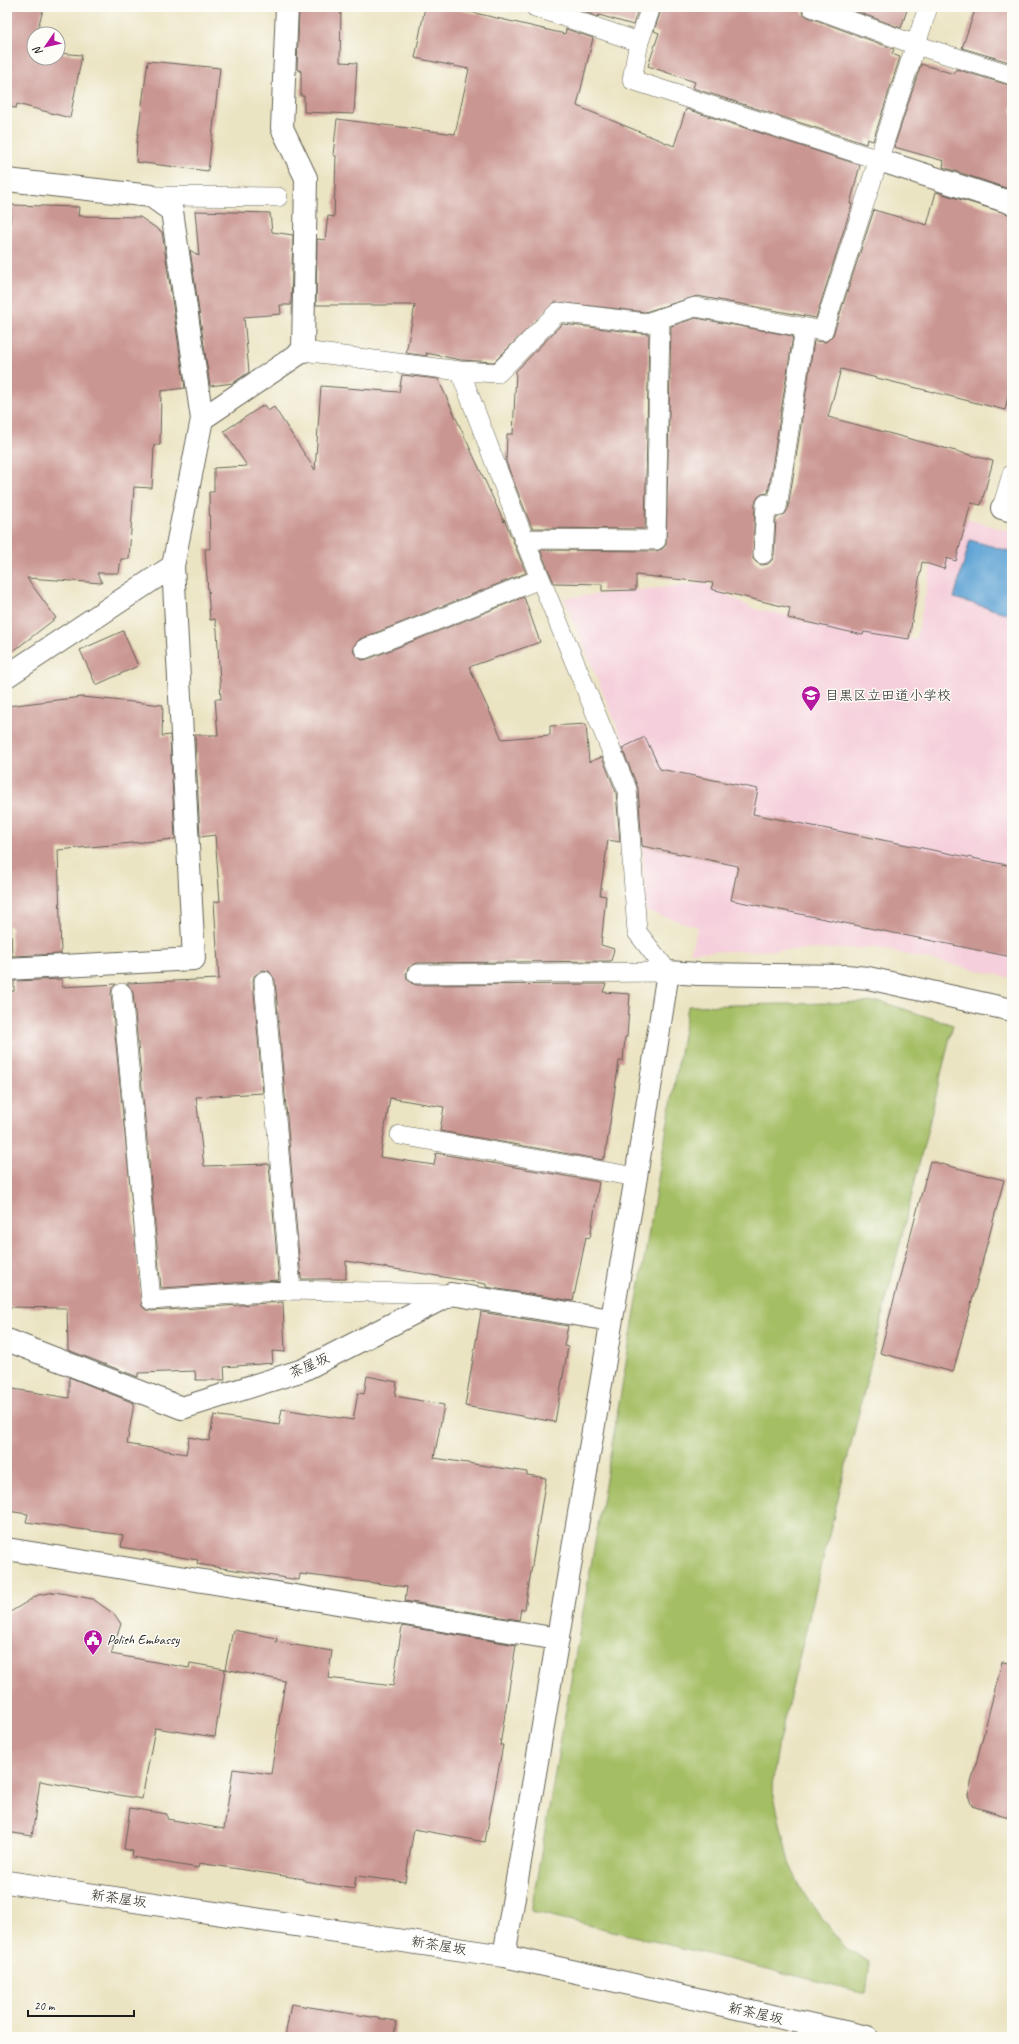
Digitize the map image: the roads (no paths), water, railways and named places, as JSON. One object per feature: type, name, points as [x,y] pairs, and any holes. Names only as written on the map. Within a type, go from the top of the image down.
[{"type":"street","points":[[202,419],[303,351],[306,178],[282,128],[288,7]]},
{"type":"street","points":[[879,160],[1012,203]]},
{"type":"street","points":[[7,180],[151,196],[172,211],[202,419],[173,566],[194,958],[7,970]]},
{"type":"street","points":[[7,676],[173,566]]},
{"type":"street","points":[[504,1956],[636,1178],[668,972],[698,974],[846,976],[868,978],[1012,1010]]},
{"type":"street","points":[[452,1294],[611,1320]]},
{"type":"street","name":"茶屋坂","points":[[7,1340],[182,1408],[303,1370],[452,1294]]},
{"type":"street","points":[[7,1549],[558,1640]]},
{"type":"street","name":"新茶屋坂","points":[[7,1882],[504,1956],[867,2037]]},
{"type":"lane","points":[[535,7],[639,42]]},
{"type":"lane","points":[[650,7],[639,42],[632,80],[879,160]]},
{"type":"lane","points":[[812,7],[916,44],[1012,74]]},
{"type":"lane","points":[[303,351],[460,371],[498,373],[558,312],[646,323],[695,307],[823,331],[928,7]]},
{"type":"lane","points":[[151,196],[278,197]]},
{"type":"lane","points":[[524,539],[656,540],[660,318]]},
{"type":"lane","points":[[763,554],[766,504],[777,506],[805,328]]},
{"type":"lane","points":[[460,371],[524,539],[627,789],[637,932],[668,972]]},
{"type":"lane","points":[[1007,510],[1012,474]]},
{"type":"lane","points":[[364,649],[540,579]]},
{"type":"lane","points":[[417,974],[668,972]]},
{"type":"lane","points":[[264,981],[291,1290]]},
{"type":"lane","points":[[122,993],[151,1300],[291,1290],[452,1294]]},
{"type":"lane","points":[[400,1135],[636,1178]]},
{"type":"water","points":[[970,540],[1012,552],[1012,615],[954,598]]},
{"type":"place","name":"目黒区立田道小学校","points":[[811,712]]},
{"type":"place","name":"Polish Embassy","points":[[93,1656]]}]
